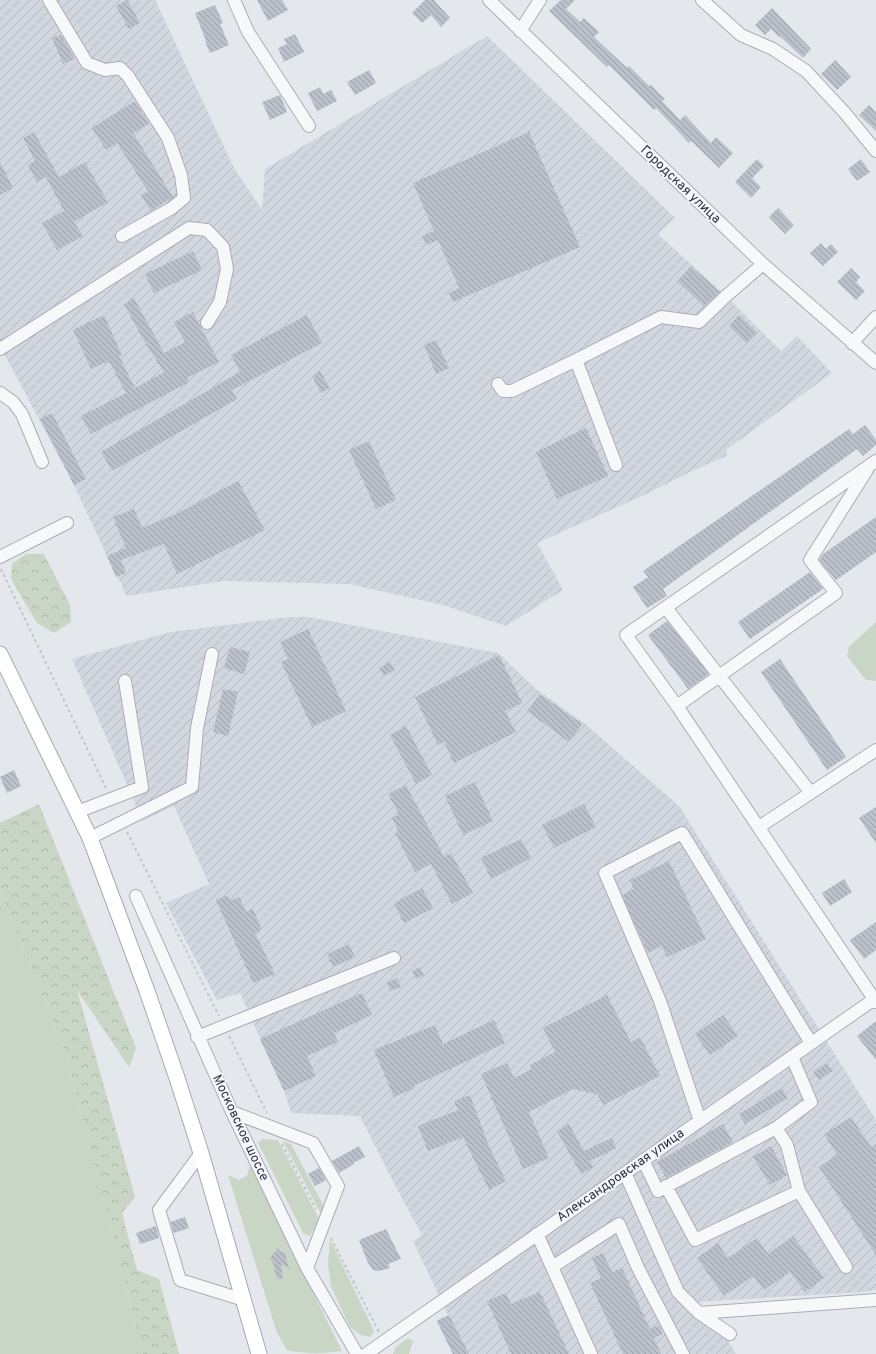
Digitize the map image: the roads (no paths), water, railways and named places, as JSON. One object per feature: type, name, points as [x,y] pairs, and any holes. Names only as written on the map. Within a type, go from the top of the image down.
[{"type":"main road","points":[[0,654],[90,838],[147,991],[201,1153],[259,1354]]},
{"type":"street","points":[[49,0],[87,62],[105,70],[120,68],[128,76],[168,138],[181,175],[184,198],[172,208],[122,236]]},
{"type":"street","points":[[234,0],[248,32],[309,126]]},
{"type":"street","name":"Городская улица","points":[[489,0],[762,264],[876,363]]},
{"type":"street","points":[[520,31],[540,0]]},
{"type":"street","points":[[702,0],[741,35],[773,49],[806,72],[845,113],[876,151]]},
{"type":"street","points":[[0,349],[189,228],[207,230],[223,247],[227,269],[220,302],[207,323]]},
{"type":"street","points":[[498,384],[503,391],[512,391],[661,317],[699,322],[762,264]]},
{"type":"street","points":[[852,342],[876,317]]},
{"type":"street","points":[[576,360],[616,465]]},
{"type":"street","points":[[0,393],[13,402],[22,414],[42,462]]},
{"type":"street","points":[[873,463],[626,636],[677,706],[875,1000]]},
{"type":"street","points":[[677,706],[836,592],[810,560],[873,463]]},
{"type":"street","points":[[0,557],[67,523]]},
{"type":"street","points":[[666,608],[810,793]]},
{"type":"street","points":[[90,838],[192,787],[197,728],[212,654]]},
{"type":"street","points":[[77,812],[142,787],[125,681]]},
{"type":"street","points":[[759,827],[876,750]]},
{"type":"street","points":[[700,1121],[660,1002],[605,873],[682,833],[811,1043]]},
{"type":"street","name":"Московское шоссе","points":[[136,896],[197,1037],[307,1268],[357,1354]]},
{"type":"street","points":[[197,1037],[394,958]]},
{"type":"street","name":"Александровская улица","points":[[366,1354],[811,1043],[875,1000]]},
{"type":"street","points":[[643,1160],[658,1191],[776,1128],[811,1102],[792,1057]]},
{"type":"street","points":[[232,1112],[313,1143],[338,1186],[307,1268]]},
{"type":"street","points":[[776,1128],[787,1145],[799,1191],[846,1267]]},
{"type":"street","points":[[201,1153],[159,1210],[180,1280],[244,1300]]},
{"type":"street","points":[[625,1173],[678,1292],[699,1312],[730,1334]]},
{"type":"street","points":[[666,1186],[695,1240],[799,1191]]},
{"type":"street","points":[[552,1266],[619,1224],[638,1268],[682,1354]]},
{"type":"street","points":[[537,1234],[591,1354]]},
{"type":"street","points":[[699,1312],[876,1300]]}]
